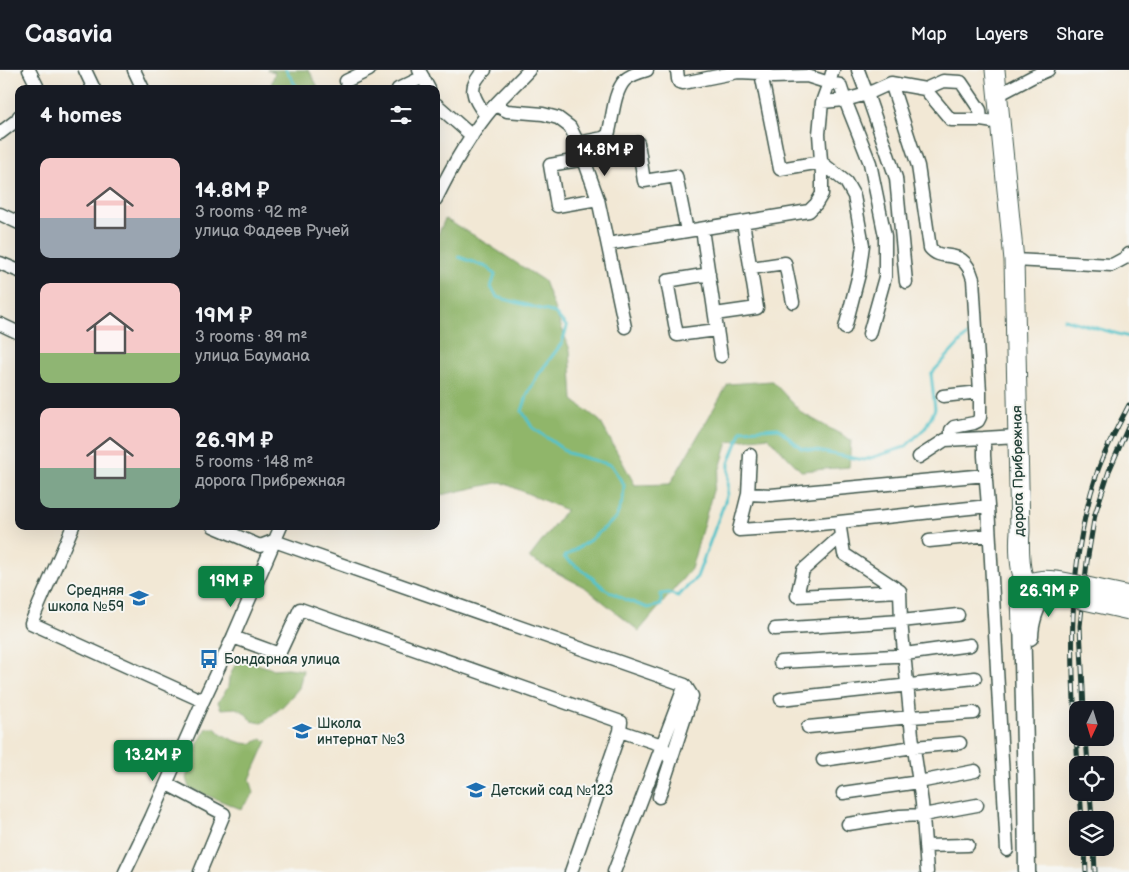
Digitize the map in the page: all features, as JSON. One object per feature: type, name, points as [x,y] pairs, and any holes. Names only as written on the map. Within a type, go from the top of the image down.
[{"type":"highway","name":"дорога Прибрежная","points":[[995,70],[1014,260],[1019,539]]},
{"type":"highway","points":[[1019,539],[1023,576],[1030,583],[1129,596]]},
{"type":"highway","points":[[1019,539],[1030,561],[1065,589],[1129,610]]},
{"type":"highway","points":[[1022,629],[1022,594],[1024,588],[1030,583]]},
{"type":"main road","name":"дорога Прибрежная","points":[[1019,539],[1027,872]]},
{"type":"main road","points":[[1027,872],[1032,782],[1030,629],[1037,606],[1042,599],[1065,589]]},
{"type":"street","points":[[29,70],[36,85]]},
{"type":"street","points":[[85,70],[92,85]]},
{"type":"street","points":[[134,70],[141,85]]},
{"type":"street","points":[[346,81],[369,70]]},
{"type":"street","points":[[485,70],[475,82],[473,91],[474,99],[486,116]]},
{"type":"street","points":[[440,191],[451,169],[486,116],[530,70]]},
{"type":"street","points":[[578,143],[603,138],[608,135],[618,93],[625,80],[638,72],[647,70]]},
{"type":"street","points":[[677,70],[679,82],[683,83],[738,72],[807,76],[840,85],[870,163],[885,236],[885,277],[869,334]]},
{"type":"street","points":[[608,244],[809,211],[822,194],[819,134],[822,102],[833,70]]},
{"type":"street","points":[[858,70],[896,178],[906,282]]},
{"type":"street","points":[[998,95],[1048,70]]},
{"type":"street","points":[[404,85],[421,73],[427,85]]},
{"type":"street","points":[[769,74],[780,169],[821,162],[846,182],[854,196],[863,245],[859,274],[845,328]]},
{"type":"street","points":[[822,102],[845,100],[867,94],[891,83],[925,89],[943,81],[962,82],[980,110],[981,120]]},
{"type":"street","points":[[891,83],[918,166],[930,248],[938,254],[954,256],[962,260],[970,270],[973,280],[980,417],[974,424],[954,427],[951,430],[951,440]]},
{"type":"street","points":[[925,89],[951,120],[981,120],[1000,123]]},
{"type":"street","points":[[495,105],[507,111],[543,114],[558,118],[570,127],[578,143],[598,199],[625,327]]},
{"type":"street","points":[[440,108],[472,136]]},
{"type":"street","points":[[0,133],[15,122]]},
{"type":"street","points":[[638,143],[644,181],[676,176],[687,231]]},
{"type":"street","points":[[584,159],[550,165],[557,206],[598,199]]},
{"type":"street","points":[[0,214],[15,221]]},
{"type":"street","points":[[715,314],[757,308],[743,222]]},
{"type":"street","points":[[702,229],[721,356]]},
{"type":"street","points":[[1014,260],[1112,264],[1129,254]]},
{"type":"street","points":[[0,263],[15,269]]},
{"type":"street","points":[[751,268],[785,263],[793,302]]},
{"type":"street","points":[[709,274],[667,281],[677,335],[717,330]]},
{"type":"street","points":[[0,324],[15,330]]},
{"type":"street","points":[[943,396],[980,392]]},
{"type":"street","points":[[919,457],[945,440],[1017,436]]},
{"type":"street","points":[[984,438],[1007,850]]},
{"type":"street","points":[[750,455],[748,494],[740,530],[801,526],[988,506]]},
{"type":"street","points":[[748,494],[772,496],[986,475]]},
{"type":"street","points":[[839,522],[844,554],[900,591]]},
{"type":"street","points":[[71,530],[31,623],[202,701]]},
{"type":"street","points":[[222,530],[260,546],[274,542],[685,685],[692,696],[659,797]]},
{"type":"street","points":[[125,872],[167,784],[202,701],[233,637],[279,530]]},
{"type":"street","points":[[929,541],[989,535]]},
{"type":"street","points":[[842,536],[802,570],[797,596],[900,591]]},
{"type":"street","points":[[900,591],[901,621],[923,815],[927,872]]},
{"type":"street","points":[[233,637],[279,654],[300,609],[621,722],[620,732],[571,872]]},
{"type":"street","points":[[775,629],[901,621],[958,615]]},
{"type":"street","points":[[780,662],[894,656],[970,645]]},
{"type":"street","points":[[781,699],[975,678]]},
{"type":"street","points":[[614,872],[685,685]]},
{"type":"street","points":[[808,727],[974,713]]},
{"type":"street","points":[[620,732],[662,745],[670,761]]},
{"type":"street","points":[[823,760],[960,743]]},
{"type":"street","points":[[843,793],[919,782],[975,770]]},
{"type":"street","points":[[167,784],[224,814],[200,872]]},
{"type":"street","points":[[848,824],[900,816],[923,815],[977,805]]},
{"type":"street","points":[[925,846],[968,845]]},
{"type":"green space","points":[[267,70],[309,70],[317,85],[271,85],[275,72]]},
{"type":"green space","points":[[445,219],[475,236],[544,281],[570,350],[573,400],[600,421],[635,485],[670,484],[728,384],[772,381],[802,413],[851,440],[849,467],[801,471],[768,437],[728,442],[691,569],[639,631],[586,588],[529,558],[566,510],[501,482],[440,495],[440,230]]},
{"type":"green space","points":[[238,658],[273,669],[303,670],[299,688],[283,706],[262,723],[252,721],[244,712],[236,708],[221,709],[218,702],[228,687],[229,678]]},
{"type":"green space","points":[[207,728],[215,728],[238,742],[248,744],[261,739],[267,741],[250,779],[254,793],[241,809],[189,788],[186,778],[198,743]]},
{"type":"waterway","points":[[286,70],[295,85]]},
{"type":"waterway","points":[[459,257],[489,268],[495,275],[491,287],[497,297],[555,313],[567,327],[562,343],[538,375],[528,393],[522,411],[532,427],[568,453],[611,465],[624,485],[623,499],[616,518],[590,540],[564,557],[605,589],[626,600],[648,608],[661,605],[661,594],[668,593],[678,596],[697,577],[728,493],[729,463],[742,430],[778,428],[801,448],[864,460],[905,447],[925,428],[935,409],[931,374],[966,336]]},
{"type":"waterway","points":[[1064,319],[1129,337]]},
{"type":"railway","points":[[1078,756],[1073,616],[1080,543],[1087,506],[1098,470],[1108,445],[1129,405]]},
{"type":"railway","points":[[1084,701],[1080,626],[1087,562],[1095,514],[1109,471],[1129,425]]},
{"type":"railway","points":[[1087,746],[1087,756]]},
{"type":"railway","points":[[1081,801],[1081,811]]},
{"type":"railway","points":[[1091,801],[1091,811]]},
{"type":"railway","points":[[1085,856],[1086,872]]},
{"type":"railway","points":[[1094,856],[1095,872]]},
{"type":"place","name":"Средняя школа №59","points":[[139,598]]},
{"type":"place","name":"Бондарная улица","points":[[209,659]]},
{"type":"place","name":"Школа интернат №3","points":[[302,731]]},
{"type":"place","name":"Детский сад №123","points":[[476,790]]}]
